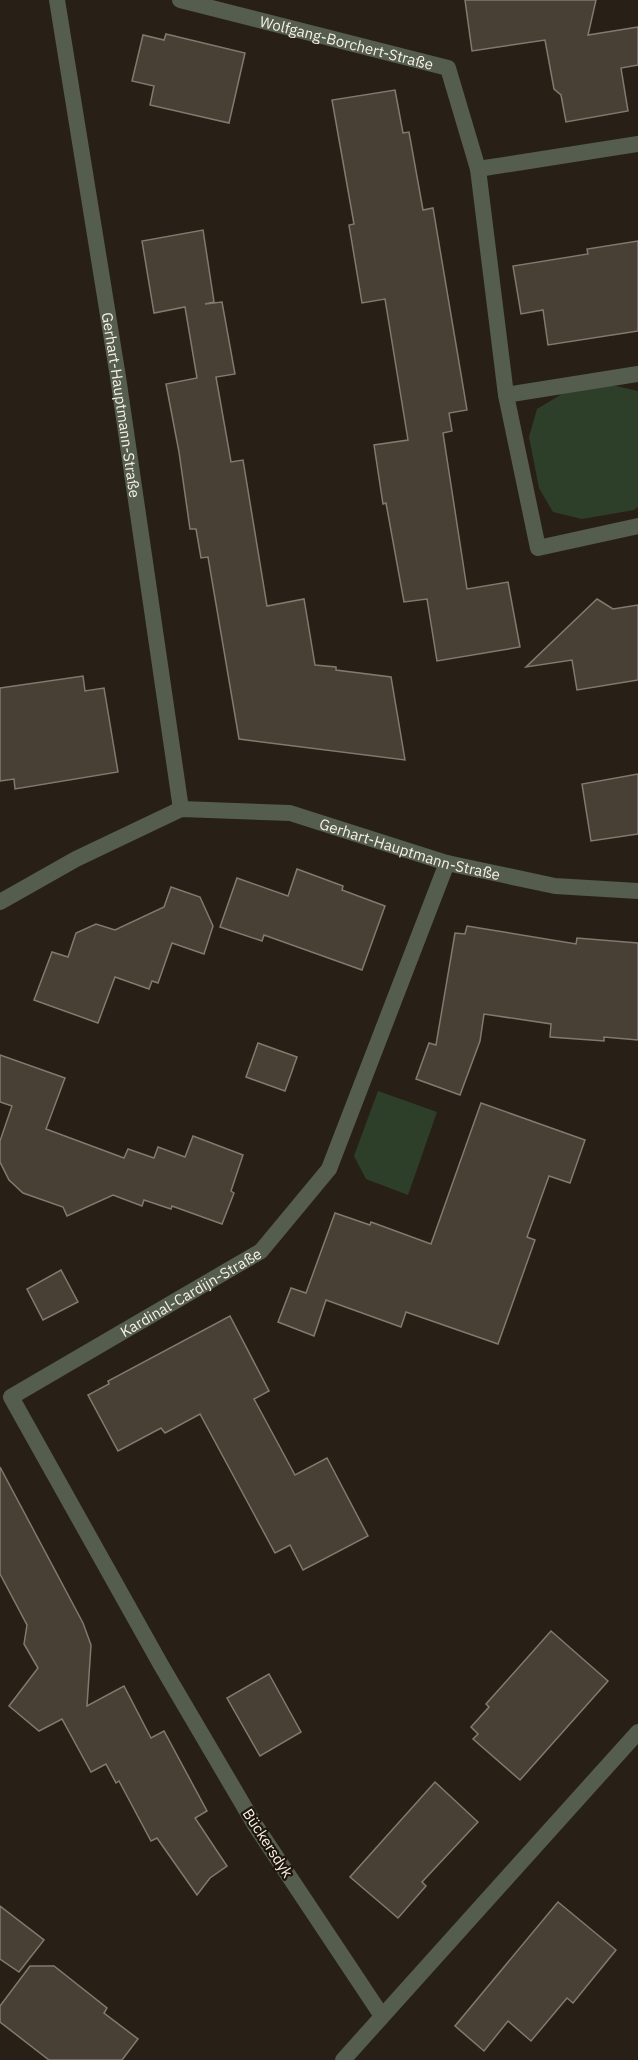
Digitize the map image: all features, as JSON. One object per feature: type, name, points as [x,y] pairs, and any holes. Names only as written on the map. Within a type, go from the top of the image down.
[{"type":"street","name":"Gerhart-Hauptmann-Straße","points":[[57,0],[118,376],[181,809]]},
{"type":"street","name":"Wolfgang-Borchert-Straße","points":[[180,0],[448,68],[478,169],[506,395],[538,548],[638,526]]},
{"type":"street","points":[[478,169],[638,144]]},
{"type":"street","points":[[506,395],[638,374]]},
{"type":"street","name":"Gerhart-Hauptmann-Straße","points":[[0,902],[76,859],[181,809],[290,813],[447,863],[555,886],[638,891]]},
{"type":"street","name":"Kardinal-Cardijn-Straße","points":[[161,1665],[11,1396],[261,1251],[329,1168],[447,863]]},
{"type":"street","name":"Bückersdyk","points":[[161,1665],[255,1825],[382,2016]]},
{"type":"street","points":[[343,2060],[638,1732]]},
{"type":"green space","points":[[611,385],[638,391],[638,507],[634,510],[582,519],[553,512],[539,488],[529,437],[537,409],[562,394]]},
{"type":"green space","points":[[378,1091],[437,1112],[408,1195],[366,1179],[354,1156]]},
{"type":"building","points":[[465,0],[596,0],[588,35],[638,27],[638,65],[621,68],[628,111],[566,122],[561,95],[554,89],[545,40],[472,51]]},
{"type":"building","points":[[166,34],[245,53],[229,123],[150,105],[154,86],[132,81],[143,35],[164,40]]},
{"type":"building","points":[[395,90],[403,133],[409,132],[423,210],[433,208],[467,410],[449,413],[452,431],[443,433],[467,589],[508,582],[520,647],[437,661],[427,599],[404,602],[386,503],[383,504],[374,445],[408,440],[385,299],[362,303],[349,225],[354,224],[332,100]]},
{"type":"building","points":[[203,230],[214,302],[205,304],[222,302],[235,374],[216,377],[231,462],[243,460],[267,606],[304,599],[315,665],[391,677],[405,760],[239,739],[208,557],[201,558],[196,529],[190,529],[166,384],[197,378],[185,307],[154,313],[142,241]]},
{"type":"building","points":[[638,241],[638,331],[548,345],[543,310],[521,314],[513,266],[588,254],[587,249]]},
{"type":"building","points":[[597,599],[613,609],[638,605],[638,680],[577,690],[572,660],[526,667]]},
{"type":"building","points":[[83,676],[85,691],[104,688],[118,772],[15,789],[14,779],[0,781],[0,688]]},
{"type":"building","points":[[638,774],[638,834],[591,841],[582,784]]},
{"type":"building","points":[[297,869],[343,886],[342,890],[385,906],[362,970],[264,935],[262,941],[220,927],[237,878],[288,896]]},
{"type":"building","points":[[171,887],[200,897],[213,926],[204,954],[172,943],[158,983],[152,981],[149,989],[115,977],[98,1023],[34,1000],[52,952],[68,957],[76,933],[96,924],[115,930],[164,907]]},
{"type":"building","points":[[467,926],[576,944],[577,938],[638,943],[638,1040],[604,1037],[604,1041],[550,1037],[551,1024],[484,1014],[480,1041],[460,1095],[416,1079],[429,1043],[436,1045],[455,933],[465,934]]},
{"type":"building","points":[[258,1043],[297,1057],[285,1091],[246,1077]]},
{"type":"building","points":[[0,1055],[65,1078],[46,1129],[124,1158],[128,1149],[154,1158],[158,1147],[185,1157],[193,1136],[243,1155],[231,1191],[234,1193],[222,1224],[172,1206],[171,1209],[144,1200],[142,1206],[113,1195],[67,1216],[63,1207],[23,1193],[9,1180],[0,1162],[0,1141],[12,1106],[0,1102]]},
{"type":"building","points":[[481,1103],[585,1140],[570,1183],[549,1176],[527,1237],[535,1240],[498,1344],[406,1312],[401,1327],[326,1300],[314,1336],[278,1322],[291,1288],[306,1293],[335,1213],[370,1225],[371,1222],[431,1244]]},
{"type":"building","points":[[61,1270],[78,1302],[43,1320],[27,1289]]},
{"type":"building","points":[[230,1316],[269,1391],[254,1399],[295,1475],[327,1458],[368,1536],[303,1570],[290,1545],[275,1553],[200,1414],[165,1433],[161,1428],[118,1451],[88,1395],[109,1384],[108,1381]]},
{"type":"building","points":[[0,1467],[83,1623],[91,1645],[87,1706],[124,1686],[151,1738],[164,1731],[207,1811],[195,1818],[227,1866],[210,1878],[197,1895],[157,1838],[151,1841],[119,1781],[116,1783],[106,1764],[91,1772],[62,1719],[39,1731],[9,1706],[38,1668],[24,1644],[27,1625],[0,1574]]},
{"type":"building","points":[[551,1631],[608,1681],[520,1780],[473,1739],[478,1734],[471,1727],[489,1707],[486,1704]]},
{"type":"building","points":[[269,1674],[301,1732],[260,1756],[227,1698]]},
{"type":"building","points":[[435,1782],[478,1822],[422,1882],[426,1886],[398,1918],[350,1877]]},
{"type":"building","points":[[558,1902],[616,1950],[573,2003],[567,1998],[531,2041],[508,2021],[484,2051],[455,2026]]},
{"type":"building","points":[[0,1906],[44,1940],[19,1972],[0,1959]]},
{"type":"building","points":[[30,1966],[54,1966],[107,2008],[104,2013],[138,2039],[122,2060],[49,2060],[0,2022],[0,2006]]}]
